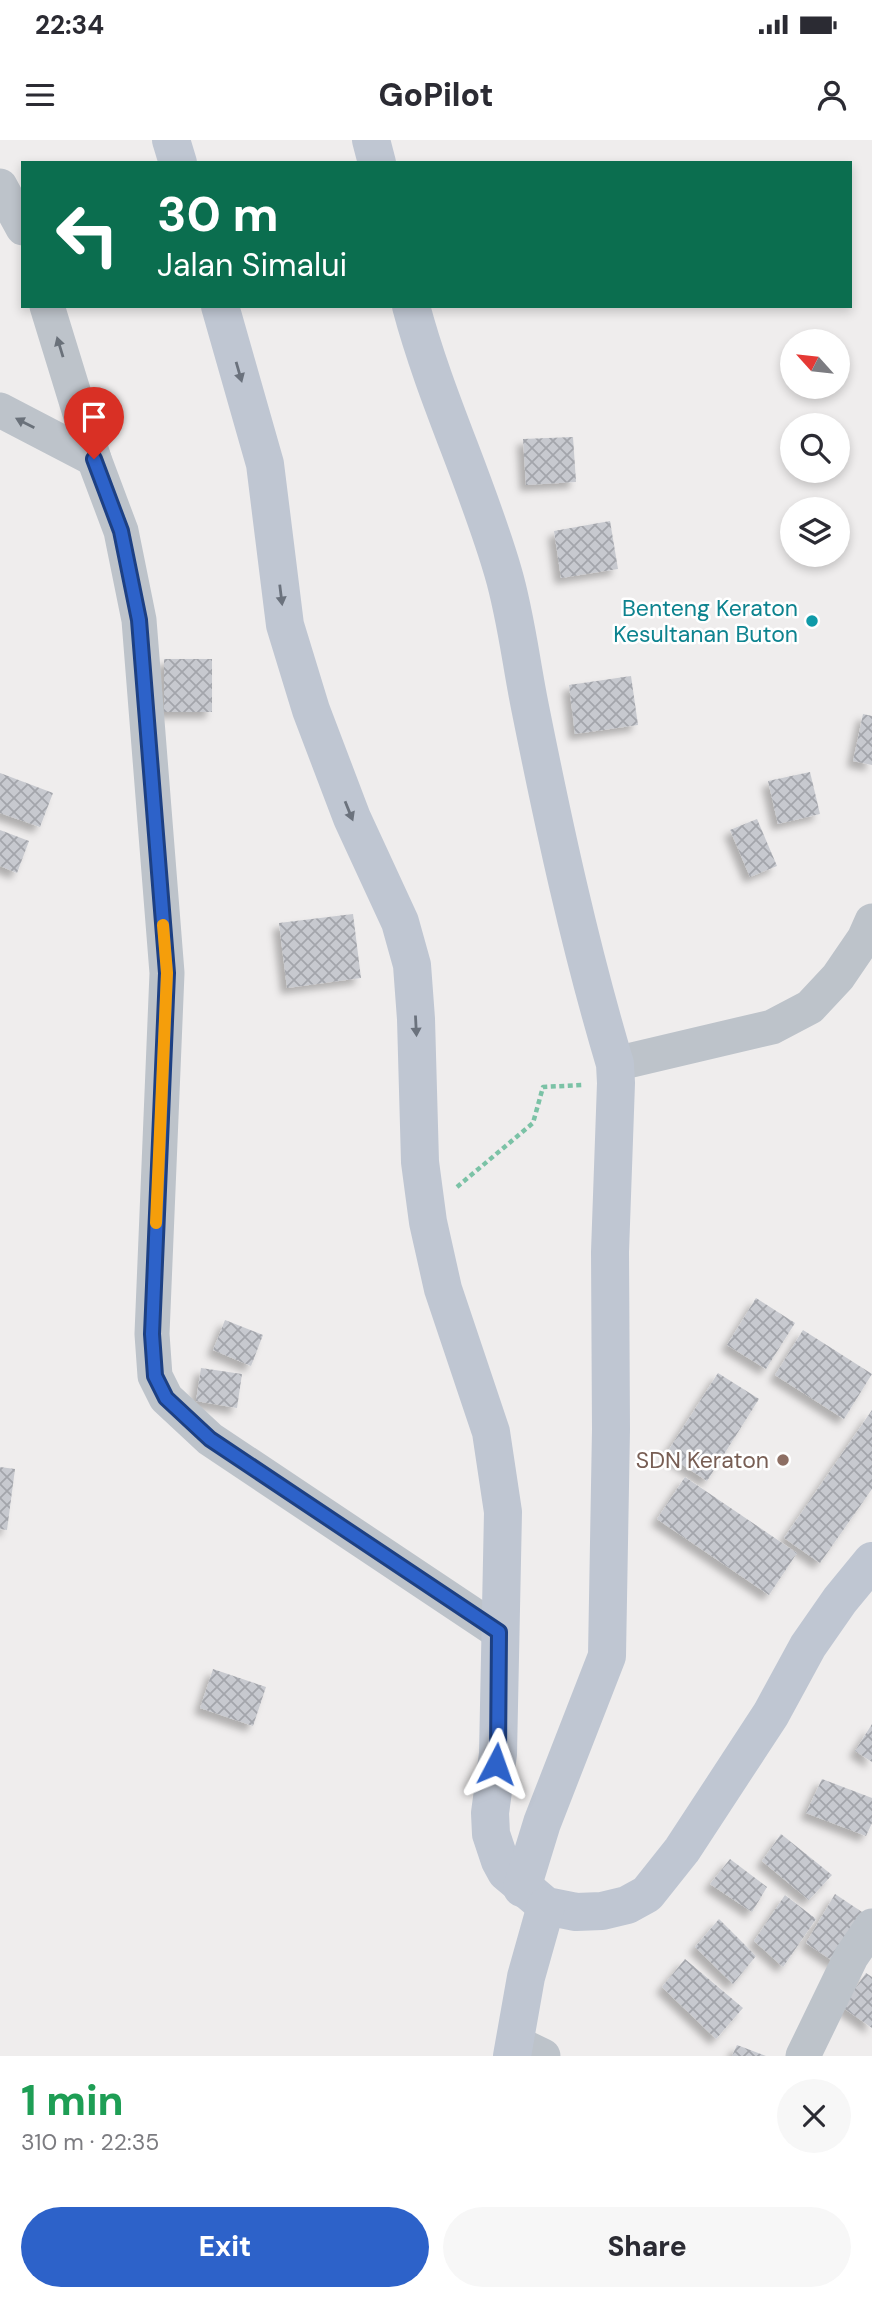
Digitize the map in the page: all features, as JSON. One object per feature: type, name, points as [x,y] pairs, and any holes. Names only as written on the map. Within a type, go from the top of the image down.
[{"type":"main road","points":[[171,140],[177,161]]},
{"type":"main road","points":[[371,140],[376,161]]},
{"type":"main road","points":[[221,308],[265,464],[285,625],[311,710],[352,818],[400,922],[412,965],[420,1163],[425,1204],[443,1289],[491,1432],[503,1512],[498,1754],[489,1813],[491,1834],[506,1872],[534,1897],[576,1913],[602,1911],[626,1905],[647,1894],[682,1850],[763,1726],[808,1646],[840,1600],[872,1561]]},
{"type":"main road","points":[[412,308],[419,338],[476,488],[504,574],[578,930],[616,1073],[610,1252],[611,1442],[607,1656],[542,1823],[526,1977],[523,2051]]},
{"type":"street","points":[[0,186],[21,224]]},
{"type":"street","points":[[48,308],[94,459],[121,531],[139,620],[167,973],[152,1321],[155,1376],[166,1398],[210,1439],[499,1632]]},
{"type":"street","points":[[0,410],[94,459]]},
{"type":"street","points":[[616,1073],[772,1027],[810,1007],[838,977],[869,935]]},
{"type":"street","points":[[803,2056],[851,1957],[872,1926]]},
{"type":"path","points":[[425,1204],[454,1190],[533,1123],[542,1087],[616,1073]]},
{"type":"building","points":[[573,437],[576,482],[526,485],[523,439]]},
{"type":"building","points":[[610,521],[618,569],[561,578],[554,531]]},
{"type":"building","points":[[164,659],[212,659],[212,712],[164,712]]},
{"type":"building","points":[[631,676],[638,725],[575,734],[569,685]]},
{"type":"building","points":[[863,714],[872,716],[872,765],[853,761]]},
{"type":"building","points":[[810,772],[820,814],[778,824],[768,781]]},
{"type":"building","points":[[0,773],[53,793],[40,827],[0,813]]},
{"type":"building","points":[[757,819],[777,866],[750,877],[730,830]]},
{"type":"building","points":[[0,830],[29,841],[17,873],[0,866]]},
{"type":"building","points":[[353,914],[361,978],[287,988],[279,923]]},
{"type":"building","points":[[756,1298],[795,1323],[766,1369],[727,1345]]},
{"type":"building","points":[[225,1320],[263,1335],[251,1366],[213,1350]]},
{"type":"building","points":[[803,1330],[872,1374],[844,1419],[775,1375]]},
{"type":"building","points":[[201,1368],[242,1374],[237,1408],[196,1401]]},
{"type":"building","points":[[718,1373],[759,1399],[707,1481],[666,1454]]},
{"type":"building","points":[[872,1410],[872,1489],[820,1563],[784,1538]]},
{"type":"building","points":[[0,1467],[15,1469],[7,1530],[0,1529]]},
{"type":"building","points":[[685,1477],[797,1553],[769,1595],[657,1519]]},
{"type":"building","points":[[213,1669],[266,1687],[253,1726],[200,1708]]},
{"type":"building","points":[[872,1724],[872,1762],[855,1751]]},
{"type":"building","points":[[822,1779],[872,1798],[872,1823],[866,1836],[806,1813]]},
{"type":"building","points":[[781,1834],[832,1875],[809,1900],[762,1861]]},
{"type":"building","points":[[730,1859],[767,1887],[752,1912],[710,1884]]},
{"type":"building","points":[[835,1894],[868,1916],[837,1964],[806,1943]]},
{"type":"building","points":[[785,1895],[816,1919],[783,1967],[754,1941]]},
{"type":"building","points":[[719,1919],[756,1956],[733,1984],[695,1947]]},
{"type":"building","points":[[685,1959],[743,2008],[716,2039],[662,1987]]},
{"type":"building","points":[[866,1973],[872,1977],[872,2028],[842,2007]]},
{"type":"building","points":[[737,2045],[766,2056],[732,2056]]},
{"type":"slow traffic","points":[[156,1223],[167,973],[163,925]]},
{"type":"place","name":"Benteng Keraton Kesultanan Buton","points":[[812,621]]},
{"type":"place","name":"SDN Keraton","points":[[783,1460]]},
{"type":"route","points":[[94,459],[121,531],[139,620],[167,973],[152,1334],[155,1376],[166,1398],[210,1439],[499,1632],[496,1764]]}]
